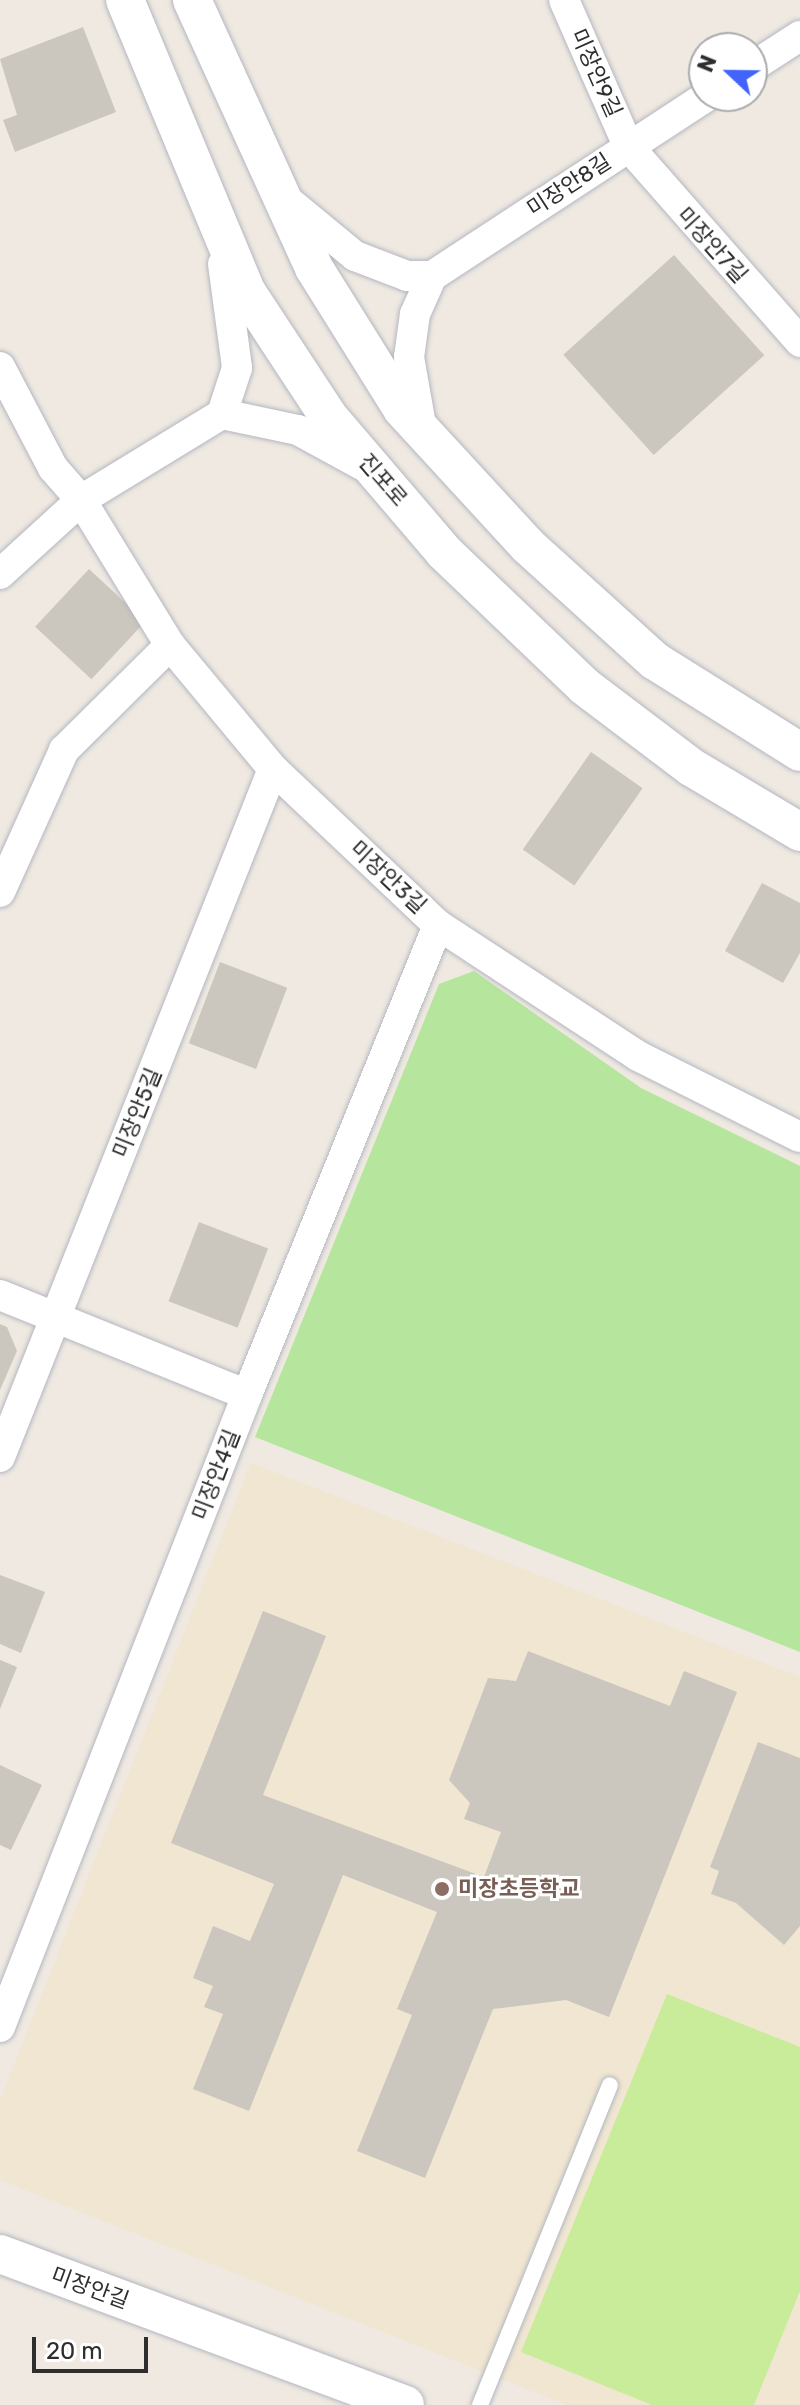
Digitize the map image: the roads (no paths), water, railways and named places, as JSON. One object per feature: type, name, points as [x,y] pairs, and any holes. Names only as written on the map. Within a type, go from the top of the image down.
[{"type":"street","name":"진포로","points":[[125,0],[215,219],[277,344],[328,416],[444,552],[584,686],[691,767],[800,832]]},
{"type":"street","points":[[192,0],[314,268],[402,409],[528,546],[655,661],[800,752]]},
{"type":"street","name":"미장안9길","points":[[564,0],[628,146]]},
{"type":"street","points":[[768,57],[800,36]]},
{"type":"street","name":"미장안8길","points":[[432,276],[688,108]]},
{"type":"street","name":"미장안7길","points":[[628,146],[800,342]]},
{"type":"street","points":[[274,185],[306,220],[355,256],[407,276],[432,276],[415,314],[409,357],[422,431]]},
{"type":"street","points":[[0,571],[81,500],[222,414],[237,368],[233,313],[215,219]]},
{"type":"street","name":"미장안3길","points":[[0,367],[53,468],[81,500],[170,645],[273,769],[438,925],[638,1056],[800,1137]]},
{"type":"street","points":[[222,414],[298,430],[377,474]]},
{"type":"street","points":[[0,892],[64,750],[170,645]]},
{"type":"street","name":"미장안5길","points":[[0,1457],[273,769]]},
{"type":"street","name":"미장안4길","points":[[0,2027],[247,1395],[438,925]]},
{"type":"street","points":[[0,1295],[247,1395]]},
{"type":"street","name":"미장안길","points":[[0,2254],[405,2405]]},
{"type":"lane","points":[[480,2405],[610,2085]]},
{"type":"place","name":"미장초등학교","points":[[442,1889]]}]
